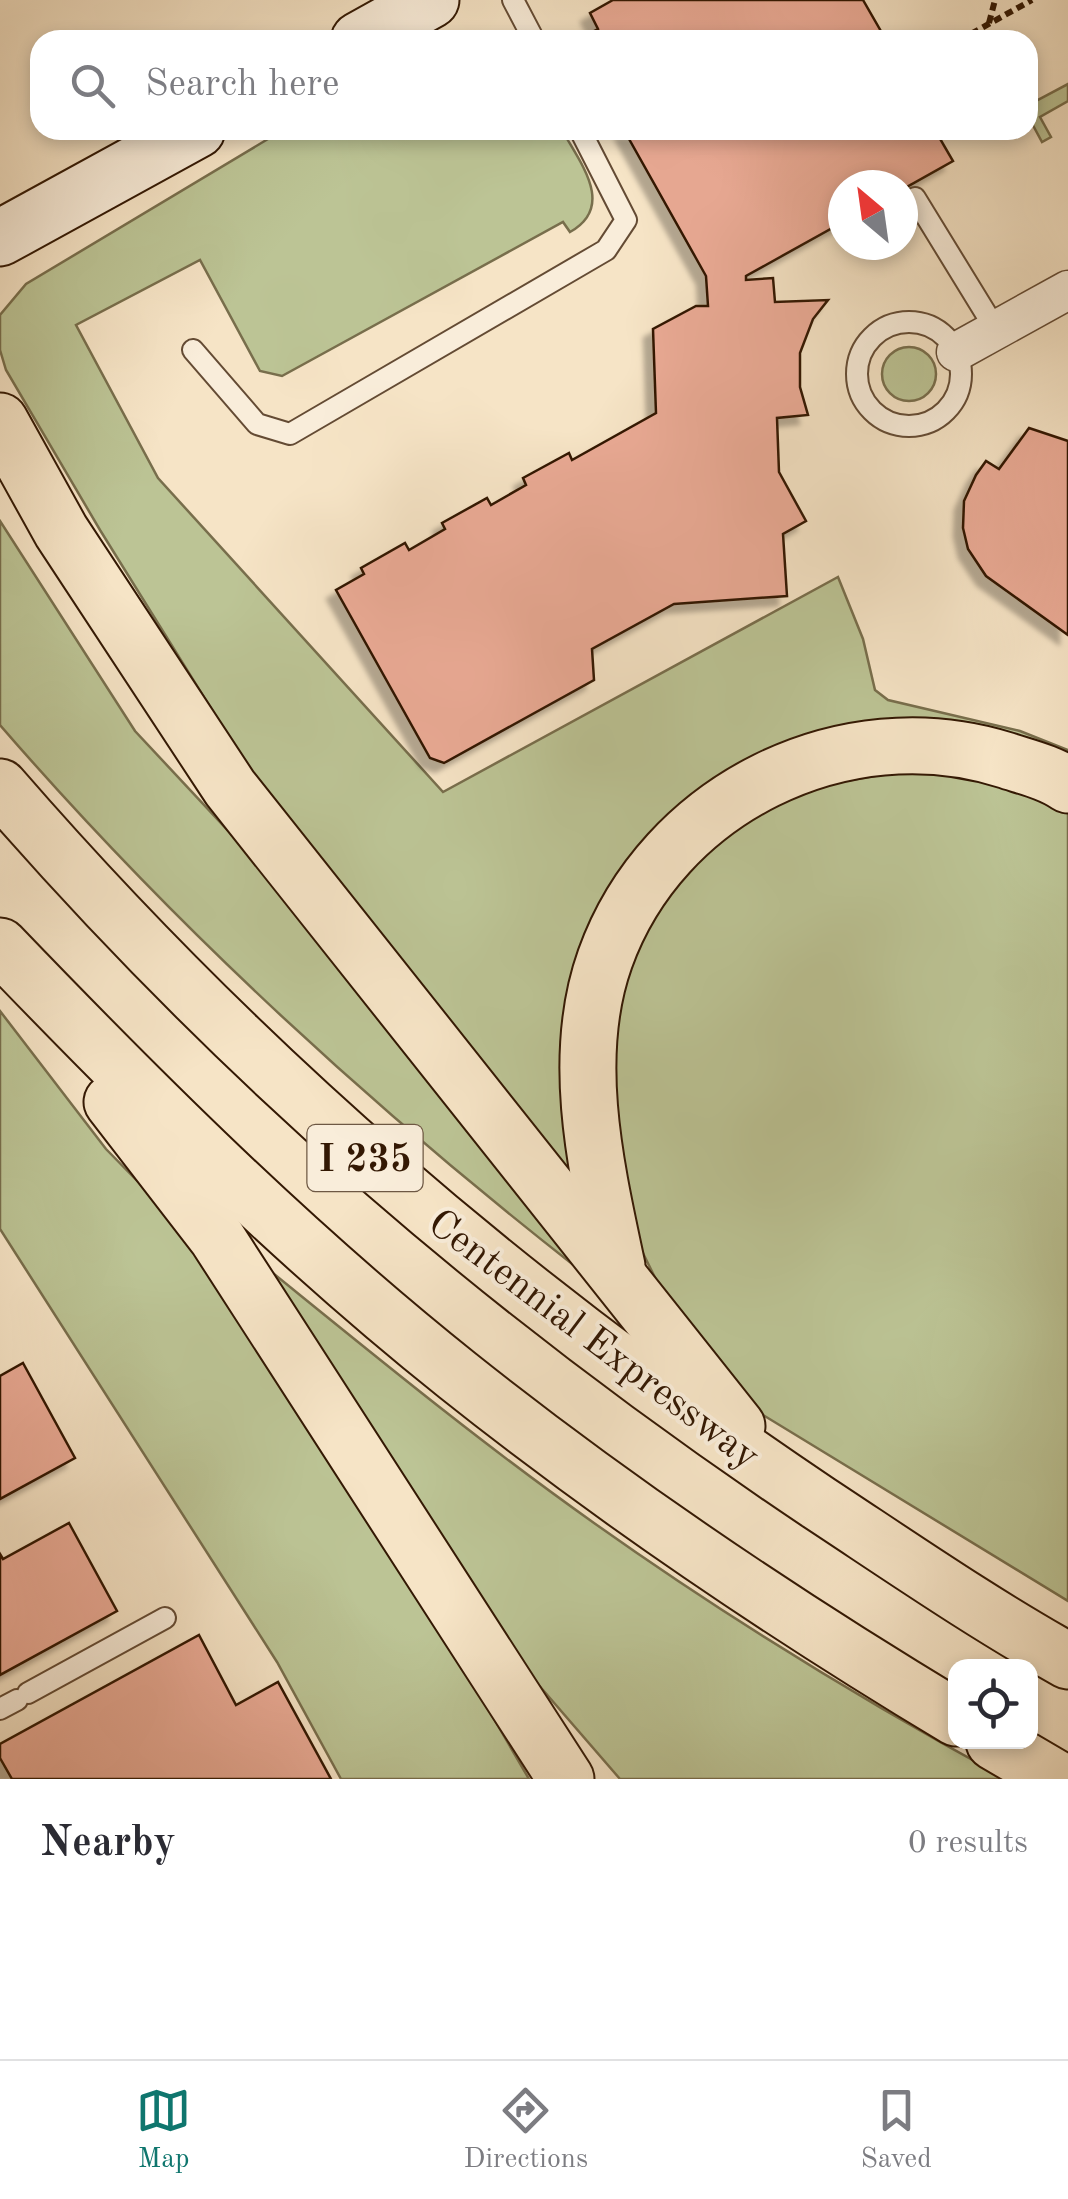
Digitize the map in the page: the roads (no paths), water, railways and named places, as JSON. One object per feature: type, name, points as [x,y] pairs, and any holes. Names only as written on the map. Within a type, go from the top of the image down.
[{"type":"highway","points":[[0,421],[62,531],[230,788],[777,1475]]},
{"type":"highway","points":[[621,1283],[598,1180],[588,1081],[591,1030],[604,961],[625,914],[656,867],[727,801],[798,764],[842,752],[919,744],[959,749],[1068,784]]},
{"type":"highway","name":"Centennial Expressway","points":[[0,787],[63,860],[202,1004],[356,1150],[485,1261],[621,1368],[964,1599],[1068,1661]]},
{"type":"highway","name":"I 235","points":[[0,946],[198,1147],[456,1374],[625,1504],[802,1623],[948,1713]]},
{"type":"highway","points":[[0,958],[218,1238],[566,1779]]},
{"type":"highway","points":[[1006,1749],[1056,1779]]},
{"type":"main road","points":[[377,30],[430,0]]},
{"type":"main road","points":[[0,238],[179,140]]},
{"type":"street","points":[[956,352],[1068,290]]},
{"type":"lane","points":[[514,0],[529,30]]},
{"type":"lane","points":[[193,350],[257,424],[290,434],[606,250],[626,220],[585,140]]},
{"type":"lane","points":[[918,204],[996,330]]},
{"type":"lane","points":[[898,323],[932,328],[956,352],[960,385],[943,414],[928,422],[912,426],[880,418],[859,390],[860,356],[869,340],[898,323]]},
{"type":"lane","points":[[15,1701],[165,1618]]}]
